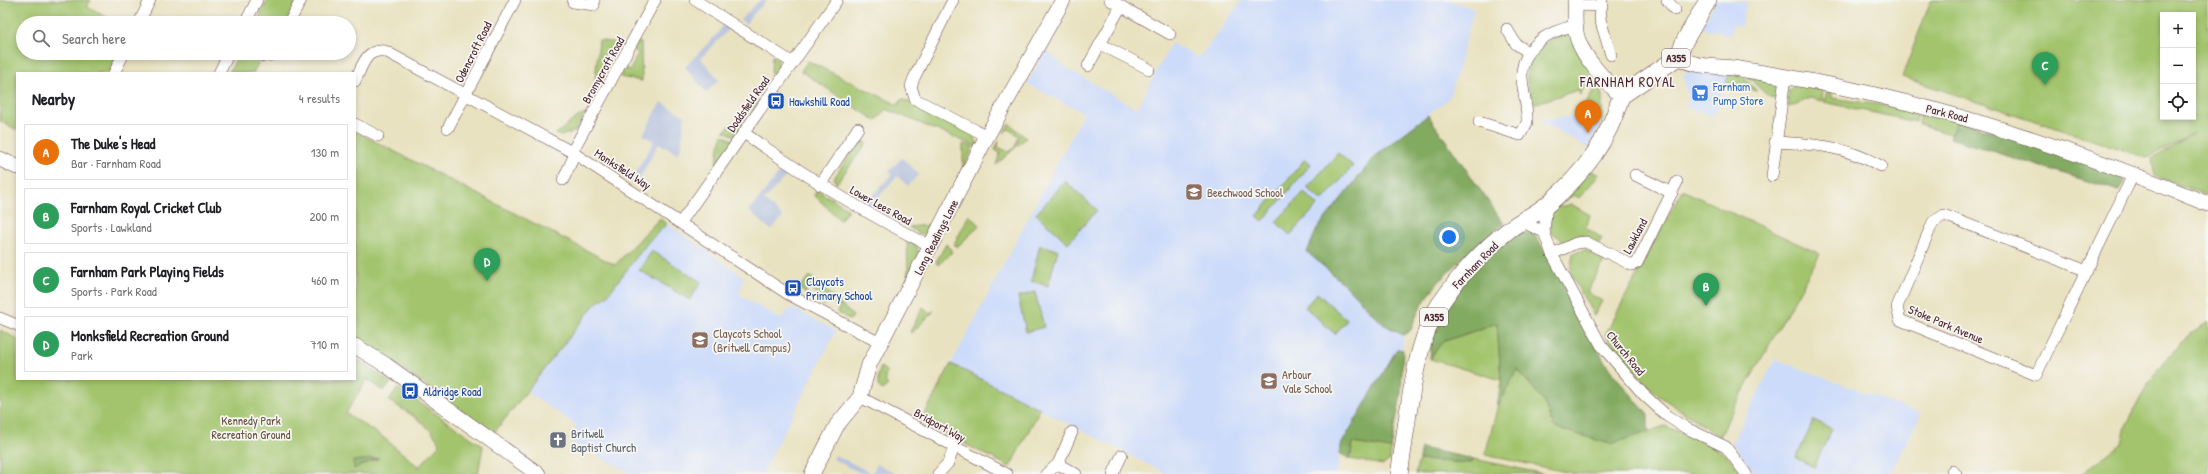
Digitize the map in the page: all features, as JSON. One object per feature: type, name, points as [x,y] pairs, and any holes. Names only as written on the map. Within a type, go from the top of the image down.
[{"type":"main road","name":"A355","points":[[1621,96],[1678,57],[1685,40],[1708,0]]},
{"type":"main road","name":"Farnham Road","points":[[1399,474],[1422,342],[1439,306],[1458,279],[1482,255],[1510,229],[1547,204],[1582,171],[1601,146],[1615,116],[1621,96]]},
{"type":"street","points":[[142,16],[150,0]]},
{"type":"street","points":[[249,16],[257,0]]},
{"type":"street","points":[[293,16],[301,0]]},
{"type":"street","name":"Odencroft Road","points":[[448,128],[515,0]]},
{"type":"street","points":[[573,0],[573,2],[594,5],[594,0]]},
{"type":"street","name":"Bromycroft Road","points":[[563,180],[574,153],[655,0]]},
{"type":"street","points":[[695,0],[793,63]]},
{"type":"street","name":"Doddsfield Road","points":[[681,222],[837,0]]},
{"type":"street","points":[[953,0],[911,86],[915,99],[987,136]]},
{"type":"street","name":"Long Readings Lane","points":[[812,474],[838,425],[860,397],[869,365],[880,343],[987,136],[1063,0]]},
{"type":"street","points":[[1110,0],[1170,34]]},
{"type":"street","points":[[1667,0],[1675,10]]},
{"type":"street","points":[[1611,55],[1600,19],[1602,3],[1575,2],[1575,26],[1578,41],[1596,69],[1621,96]]},
{"type":"street","points":[[1088,66],[1121,6]]},
{"type":"street","points":[[1479,122],[1520,135],[1527,123],[1522,75],[1523,63],[1528,52],[1542,38],[1557,31],[1575,26]]},
{"type":"street","points":[[1507,29],[1516,44],[1528,52]]},
{"type":"street","points":[[1100,44],[1149,69]]},
{"type":"street","name":"Monksfield Way","points":[[356,79],[368,54],[376,50],[385,51],[574,153],[681,222],[788,294],[880,343]]},
{"type":"street","name":"Park Road","points":[[1678,57],[1686,63],[1826,84],[1977,120],[2134,173],[2208,204]]},
{"type":"street","points":[[114,72],[120,60]]},
{"type":"street","points":[[220,72],[226,60]]},
{"type":"street","points":[[1772,176],[1775,142],[1785,77]]},
{"type":"street","points":[[356,125],[378,136]]},
{"type":"street","points":[[820,185],[858,128]]},
{"type":"street","name":"Lower Lees Road","points":[[744,133],[820,185],[860,210],[931,246]]},
{"type":"street","points":[[1775,142],[1818,144],[1861,155],[1881,166]]},
{"type":"street","points":[[1,161],[16,168]]},
{"type":"street","name":"Stoke Park Avenue","points":[[2087,271],[1944,216],[1933,222],[1897,307],[1897,313],[1900,320],[2036,376],[2087,271],[2134,173]]},
{"type":"street","points":[[1635,175],[1672,193]]},
{"type":"street","name":"Lawkland","points":[[1552,254],[1576,243],[1586,242],[1632,265],[1637,263],[1677,182]]},
{"type":"street","name":"Church Road","points":[[1547,204],[1544,232],[1552,254],[1601,345],[1643,394],[1667,416],[1686,428],[1726,446],[1746,474]]},
{"type":"street","points":[[1522,222],[1544,232]]},
{"type":"street","points":[[0,318],[16,325]]},
{"type":"street","points":[[356,347],[386,365],[538,474]]},
{"type":"street","name":"Bridport Way","points":[[860,397],[954,448],[1007,474]]},
{"type":"street","points":[[1046,474],[1058,464],[1072,432]]},
{"type":"street","points":[[938,474],[948,464],[954,448]]},
{"type":"street","points":[[1113,474],[1122,455]]},
{"type":"street","points":[[1058,464],[1076,474]]},
{"type":"shaded area","points":[[760,0],[767,0],[747,21],[747,24],[740,20]]},
{"type":"shaded area","name":"Beechwood School","points":[[1242,0],[1449,0],[1474,9],[1451,94],[1448,99],[1376,155],[1307,252],[1344,284],[1383,324],[1403,335],[1403,350],[1397,349],[1342,443],[1337,474],[1167,474],[951,364],[1084,113],[1027,84],[1045,50],[1068,69],[1137,109],[1171,43],[1199,58]]},
{"type":"shaded area","points":[[1716,0],[1747,2],[1741,27],[1733,25],[1731,35],[1701,28]]},
{"type":"shaded area","points":[[723,24],[730,28],[701,58],[719,80],[706,92],[685,67],[718,33]]},
{"type":"shaded area","points":[[1697,71],[1728,75],[1714,117],[1686,107],[1688,101],[1683,74]]},
{"type":"shaded area","points":[[661,102],[685,116],[681,148],[678,154],[659,143],[637,183],[631,180],[654,141],[643,135]]},
{"type":"shaded area","points":[[1572,116],[1600,121],[1599,128],[1587,148],[1540,121]]},
{"type":"shaded area","points":[[902,158],[919,174],[908,186],[897,176],[874,202],[872,208],[864,205],[892,174],[889,171]]},
{"type":"shaded area","points":[[783,168],[789,173],[764,200],[783,217],[771,230],[749,211]]},
{"type":"shaded area","name":"Claycots School (Britwell Campus)","points":[[667,224],[744,277],[739,295],[781,319],[788,310],[793,308],[836,331],[762,474],[631,474],[569,440],[577,426],[527,392],[596,303],[606,297],[648,242]]},
{"type":"shaded area","points":[[1775,359],[1921,414],[1890,474],[1756,474],[1732,444]]},
{"type":"shaded area","points":[[835,455],[872,473],[877,464],[895,473],[862,474],[833,459]]},
{"type":"green space","points":[[0,0],[91,0],[87,7],[104,16],[16,16],[16,60],[116,60],[110,72],[16,72],[16,129],[0,121]]},
{"type":"green space","points":[[268,0],[297,0],[289,16],[260,16]]},
{"type":"green space","points":[[1931,0],[2208,0],[2208,196],[2155,176],[2152,159],[2194,133],[2147,158],[1902,77]]},
{"type":"green space","points":[[1567,35],[1573,37],[1592,72],[1580,95],[1578,90],[1533,104],[1527,77],[1532,59],[1547,43],[1560,36]]},
{"type":"green space","points":[[599,40],[621,44],[619,49],[613,46],[605,63],[610,66],[593,100]]},
{"type":"green space","points":[[638,42],[641,43],[642,81],[620,77],[624,68],[630,70],[638,53],[633,50]]},
{"type":"green space","points":[[772,56],[777,58],[780,74],[773,84],[771,73]]},
{"type":"green space","points":[[236,60],[255,60],[259,62],[254,72],[230,72]]},
{"type":"green space","points":[[808,61],[898,105],[902,99],[971,132],[977,142],[977,147],[886,109],[876,121],[801,71]]},
{"type":"green space","points":[[1728,75],[1742,76],[1757,91],[1726,84]]},
{"type":"green space","points":[[1747,76],[1774,81],[1781,90],[1780,98],[1769,97]]},
{"type":"green space","points":[[1598,81],[1602,96],[1602,121],[1592,120],[1589,113],[1595,112],[1591,103],[1586,104]]},
{"type":"green space","points":[[1797,84],[1823,90],[1822,101],[1810,98],[1789,107],[1788,91]]},
{"type":"green space","points":[[1827,91],[1832,92],[1832,98],[1918,110],[1916,122],[1824,102]]},
{"type":"green space","points":[[766,94],[758,112],[751,110],[741,124],[747,129],[740,138],[724,131]]},
{"type":"green space","points":[[1921,110],[1957,120],[1951,134],[1919,125]]},
{"type":"green space","points":[[585,113],[576,131],[560,136],[556,134],[576,118]]},
{"type":"green space","points":[[1428,115],[1504,224],[1462,259],[1437,284],[1426,298],[1411,330],[1403,335],[1383,324],[1344,284],[1307,252],[1317,229],[1376,155]]},
{"type":"green space","points":[[1957,120],[2122,174],[2125,182],[2119,191],[1950,138]]},
{"type":"green space","points":[[1010,124],[1026,138],[996,165],[1000,153],[995,150],[999,141],[998,147],[1009,152],[1015,147],[1019,136],[1008,129],[1004,133]]},
{"type":"green space","points":[[356,132],[615,265],[660,218],[667,224],[648,242],[606,297],[596,303],[494,433],[356,337]]},
{"type":"green space","points":[[723,135],[736,142],[716,168],[719,146]]},
{"type":"green space","points":[[859,140],[867,143],[836,184],[834,178],[855,147],[853,146]]},
{"type":"green space","points":[[963,144],[973,147],[963,171]]},
{"type":"green space","points":[[1338,153],[1353,166],[1322,201],[1307,188]]},
{"type":"green space","points":[[1305,159],[1311,164],[1263,221],[1257,216]]},
{"type":"green space","points":[[1592,171],[1599,175],[1579,198],[1574,195],[1560,204]]},
{"type":"green space","points":[[1065,181],[1097,210],[1068,243],[1036,214]]},
{"type":"green space","points":[[817,190],[847,208],[848,210],[840,220],[814,195]]},
{"type":"green space","points":[[1682,190],[1820,254],[1730,415],[1720,437],[1658,395],[1629,365],[1605,335]]},
{"type":"green space","points":[[1304,192],[1318,205],[1290,235],[1276,222]]},
{"type":"green space","points":[[1571,204],[1590,215],[1586,228],[1602,238],[1598,245],[1588,236],[1578,235],[1567,243],[1551,232],[1550,220],[1552,212],[1559,205],[1565,206]]},
{"type":"green space","points":[[969,215],[980,225],[957,247],[954,245]]},
{"type":"green space","points":[[936,224],[927,234],[920,234],[909,227]]},
{"type":"green space","points":[[1521,232],[1534,234],[1554,265],[1607,366],[1648,415],[1648,432],[1610,444],[1554,427],[1543,400],[1517,369],[1497,409],[1501,380],[1497,323],[1442,342],[1430,359],[1432,331],[1446,303],[1469,276],[1496,251]]},
{"type":"green space","points":[[907,239],[917,247],[918,251],[918,256],[908,276]]},
{"type":"green space","points":[[946,244],[953,251],[938,265],[936,262]]},
{"type":"green space","points":[[1040,245],[1058,250],[1048,286],[1031,281]]},
{"type":"green space","points":[[1586,250],[1604,261],[1587,292],[1602,301],[1594,316],[1570,273],[1573,253]]},
{"type":"green space","points":[[652,251],[701,282],[690,300],[639,270]]},
{"type":"green space","points":[[810,276],[853,316],[850,320],[837,312],[840,306],[828,300],[825,305],[821,304],[825,298],[808,288],[805,294],[800,287]]},
{"type":"green space","points":[[1035,292],[1044,327],[1026,332],[1018,297]]},
{"type":"green space","points":[[1317,293],[1347,320],[1335,334],[1305,307]]},
{"type":"green space","points":[[923,307],[930,313],[934,311],[912,333],[910,332]]},
{"type":"green space","points":[[2208,322],[2208,474],[2081,474],[2122,443],[2126,426],[2148,383],[2185,338]]},
{"type":"green space","points":[[1497,323],[1501,380],[1430,359],[1442,342]]},
{"type":"green space","name":"Kennedy Park Recreation Ground","points":[[0,330],[16,338],[16,380],[356,380],[356,359],[391,383],[384,391],[367,379],[346,413],[384,438],[419,467],[439,445],[432,432],[410,414],[389,401],[398,388],[483,446],[478,474],[0,474]]},
{"type":"green space","points":[[1397,349],[1403,350],[1401,394],[1391,449],[1353,443],[1350,459],[1339,453],[1342,443]]},
{"type":"green space","points":[[951,364],[1040,409],[1010,467],[921,421]]},
{"type":"green space","points":[[881,367],[887,372],[885,375],[886,383],[888,385],[882,390],[878,386],[878,375]]},
{"type":"green space","points":[[1517,369],[1543,400],[1554,427],[1610,444],[1665,426],[1719,450],[1728,457],[1741,474],[1576,474],[1485,455],[1497,409]]},
{"type":"green space","points":[[1814,420],[1832,429],[1814,467],[1796,458]]},
{"type":"green space","points":[[1353,443],[1391,449],[1390,460],[1383,465],[1350,459]]},
{"type":"green space","points":[[1421,448],[1474,459],[1471,463],[1419,460]]},
{"type":"green space","points":[[379,458],[354,469],[353,461]]},
{"type":"green space","points":[[1474,459],[1544,474],[1415,474],[1419,460],[1471,463]]},
{"type":"place","name":"Farnham Park Playing Fields","points":[[2045,85]]},
{"type":"place","name":"Farnham Pump Store","points":[[1700,93]]},
{"type":"place","name":"Hawkshill Road","points":[[776,101]]},
{"type":"place","name":"The Duke's Head","points":[[1588,133]]},
{"type":"place","name":"Beechwood School","points":[[1194,192]]},
{"type":"place","name":"Monksfield Recreation Ground","points":[[487,281]]},
{"type":"place","name":"Claycots Primary School","points":[[793,288]]},
{"type":"place","name":"Farnham Royal Cricket Club","points":[[1706,306]]},
{"type":"place","name":"Claycots School (Britwell Campus)","points":[[700,340]]},
{"type":"place","name":"Arbour Vale School","points":[[1269,381]]},
{"type":"place","name":"Aldridge Road","points":[[410,391]]},
{"type":"place","name":"Britwell Baptist Church","points":[[558,440]]},
{"type":"district","name":"FARNHAM ROYAL","points":[[1628,81]]}]
